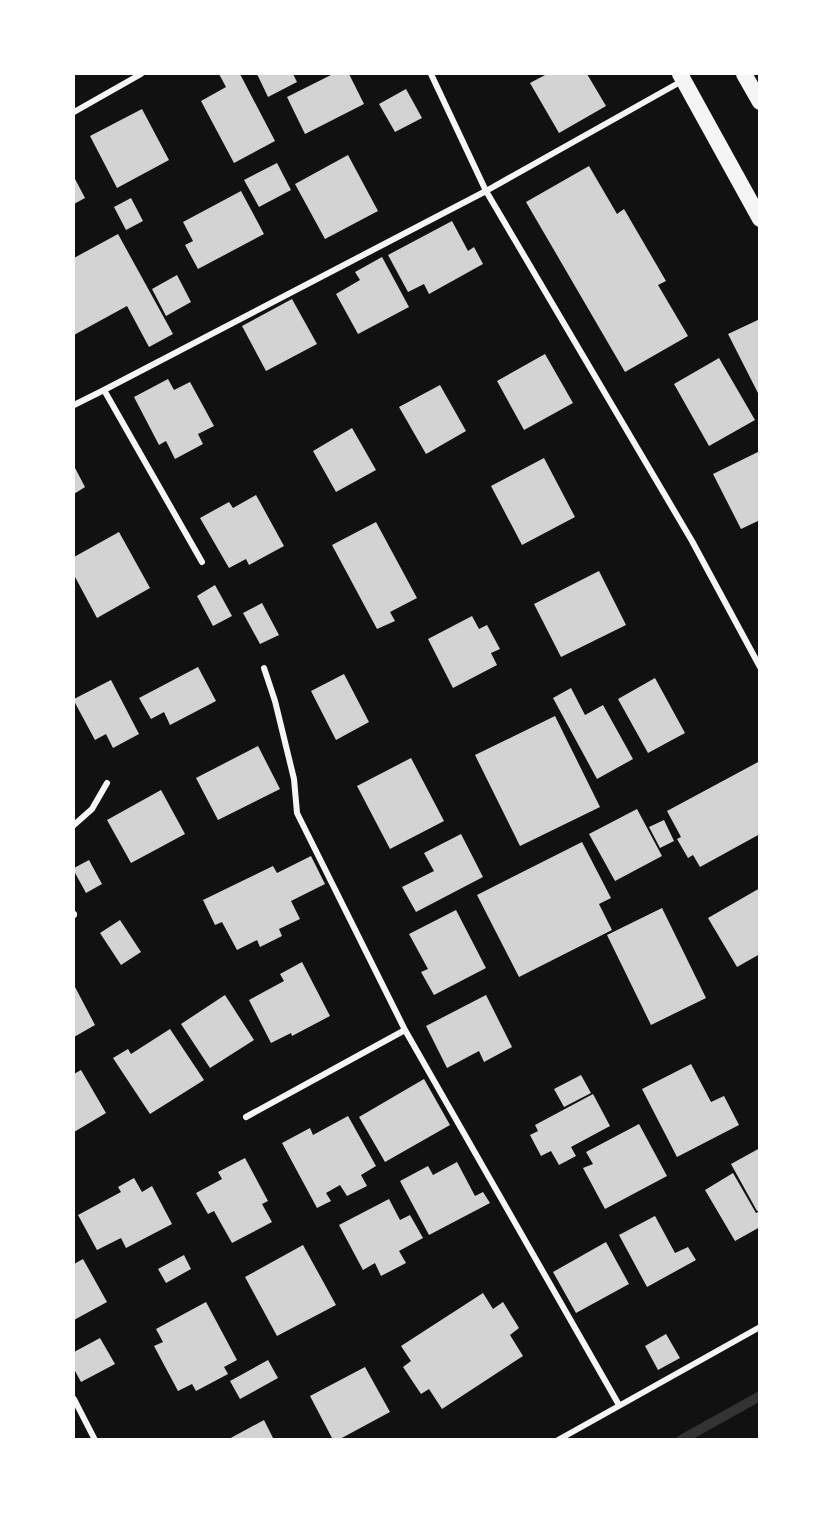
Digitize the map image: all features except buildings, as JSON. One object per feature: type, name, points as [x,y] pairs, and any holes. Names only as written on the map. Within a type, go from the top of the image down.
[{"type":"highway","points":[[744,74],[759,102]]},
{"type":"highway","points":[[682,77],[759,219]]},
{"type":"street","points":[[74,112],[141,74]]},
{"type":"street","points":[[431,74],[486,191],[692,541],[759,667]]},
{"type":"street","points":[[74,405],[486,191],[682,77]]},
{"type":"street","points":[[104,390],[202,562]]},
{"type":"street","points":[[264,668],[275,701],[294,779],[297,813],[405,1030],[618,1405]]},
{"type":"street","points":[[74,825],[92,809],[107,783]]},
{"type":"street","points":[[246,1117],[405,1030]]},
{"type":"street","points":[[558,1440],[759,1327]]},
{"type":"street","points":[[74,1399],[95,1440]]},
{"type":"waterway","points":[[681,1440],[760,1396]]}]
